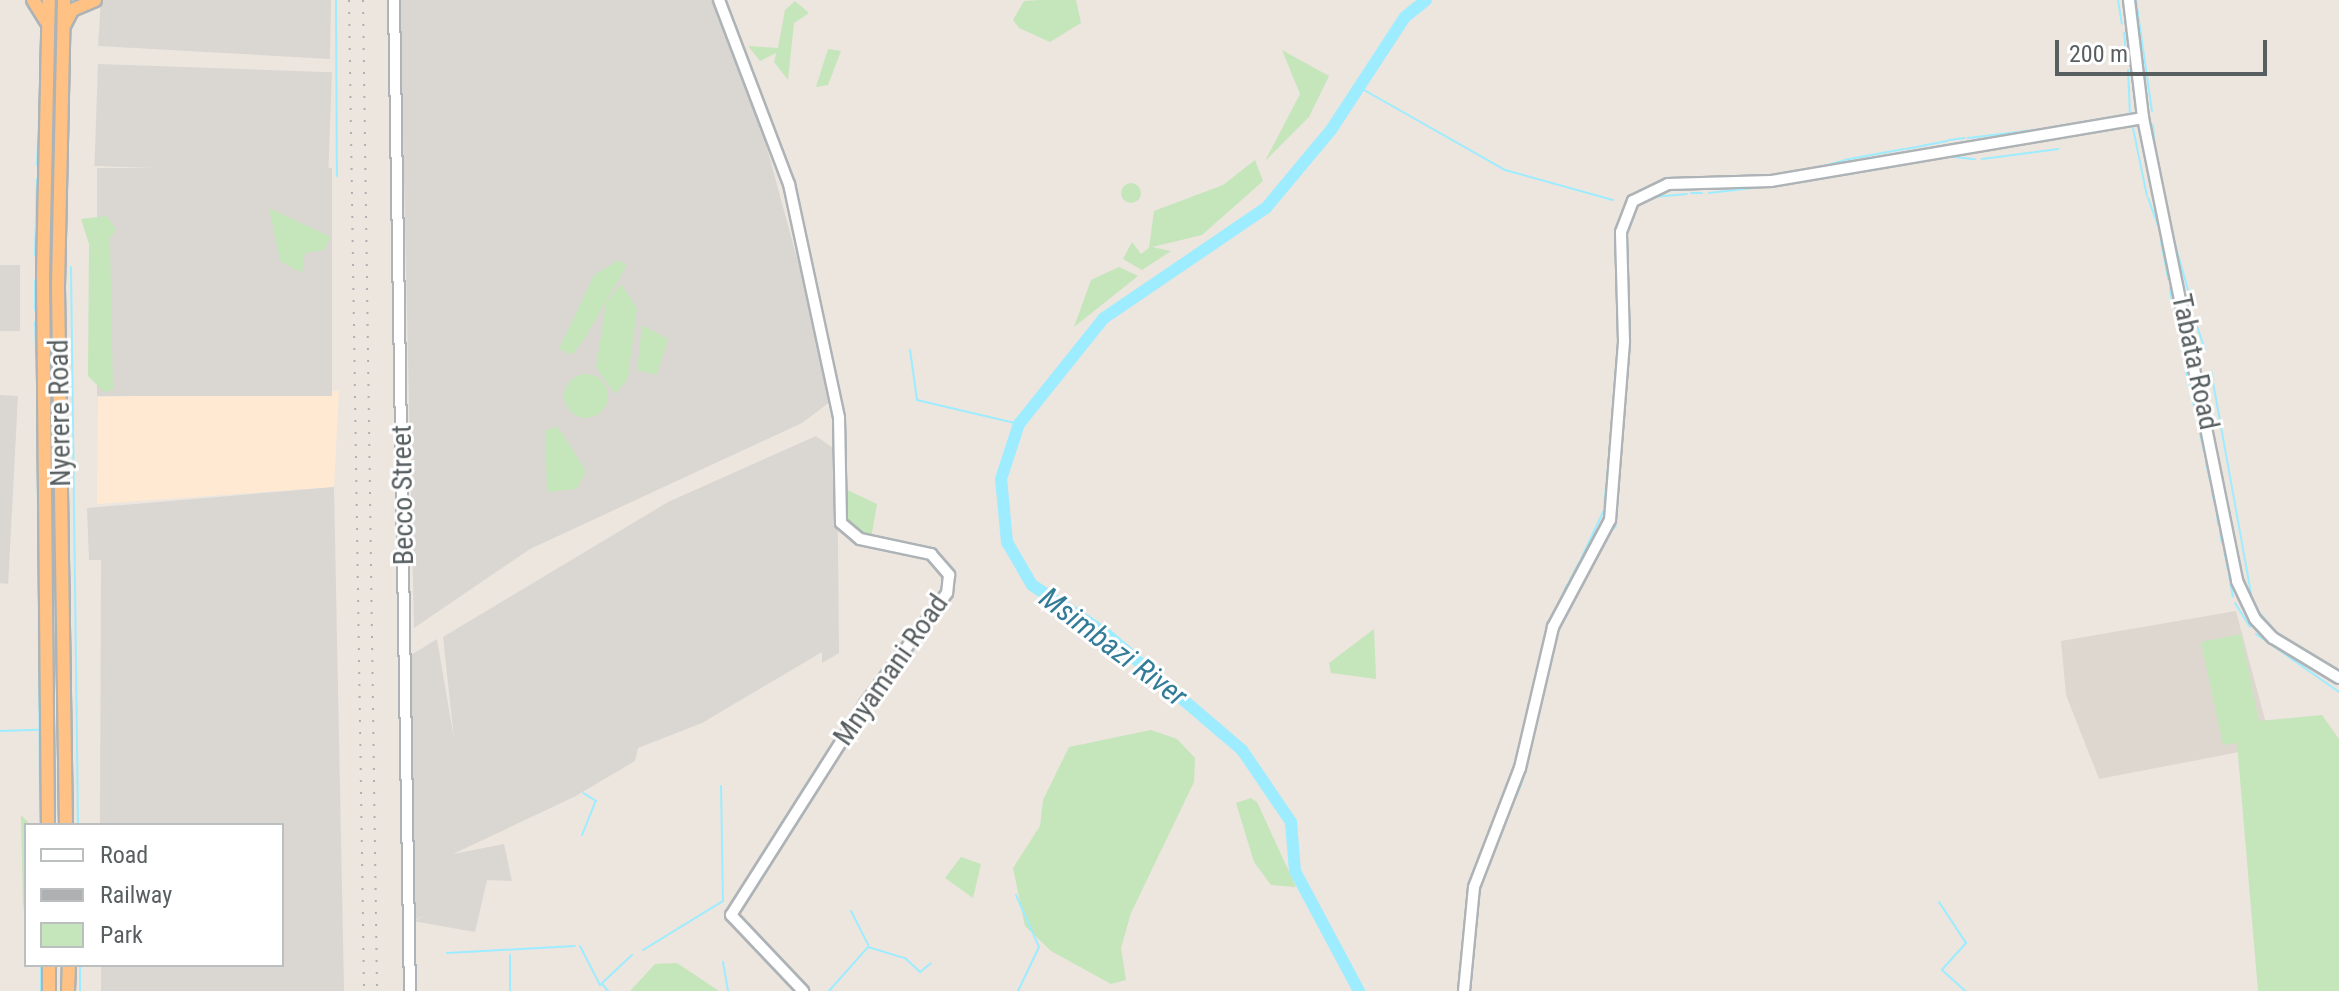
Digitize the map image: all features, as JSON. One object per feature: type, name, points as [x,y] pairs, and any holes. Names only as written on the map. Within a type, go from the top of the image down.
[{"type":"highway","points":[[33,0],[48,32]]},
{"type":"highway","name":"Nyerere Road","points":[[48,823],[49,0]]},
{"type":"highway","name":"Nyerere Road","points":[[64,0],[58,288],[66,823]]},
{"type":"highway","points":[[64,27],[72,10],[95,0]]},
{"type":"highway","points":[[49,967],[49,991]]},
{"type":"highway","points":[[68,991],[69,967]]},
{"type":"street","name":"Becco Street","points":[[394,0],[410,991]]},
{"type":"street","name":"Mnyamani Road","points":[[719,0],[789,184],[839,418],[841,523],[860,539],[931,554],[949,575],[947,593],[865,704],[731,915],[803,991]]},
{"type":"street","name":"Tabata Road","points":[[2129,0],[2143,118],[2244,601],[2273,638],[2339,678]]},
{"type":"street","points":[[1464,991],[1474,887],[1520,768],[1553,627],[1610,520],[1624,341],[1621,232],[1633,201],[1668,184],[1771,181],[2143,118]]},
{"type":"shaded area","points":[[101,0],[331,0],[330,59],[98,46]]},
{"type":"shaded area","points":[[400,0],[713,0],[764,137],[835,398],[802,423],[530,549],[414,628]]},
{"type":"shaded area","points":[[98,64],[332,72],[328,174],[94,166]]},
{"type":"shaded area","points":[[97,168],[332,168],[332,396],[97,396]]},
{"type":"shaded area","points":[[0,265],[20,265],[20,331],[0,331]]},
{"type":"shaded area","points":[[339,391],[334,487],[97,504],[98,397]]},
{"type":"shaded area","points":[[0,395],[18,396],[8,584],[0,583]]},
{"type":"shaded area","points":[[816,436],[837,451],[839,653],[822,663],[822,652],[702,723],[638,748],[635,761],[574,797],[453,854],[504,844],[512,881],[487,880],[475,932],[413,921],[428,915],[413,920],[411,655],[437,639],[454,739],[443,637],[668,502]]},
{"type":"shaded area","points":[[334,487],[344,991],[101,991],[101,967],[284,967],[284,823],[100,823],[101,560],[89,560],[87,508]]},
{"type":"shaded area","points":[[2236,611],[2268,731],[2255,749],[2099,779],[2066,695],[2061,641]]},
{"type":"green space","points":[[1076,0],[1081,23],[1050,42],[1019,28],[1013,20],[1024,1]]},
{"type":"green space","points":[[795,1],[809,13],[794,23],[788,80],[774,62],[776,53],[760,61],[748,46],[778,48],[785,10]]},
{"type":"green space","points":[[828,49],[841,51],[828,85],[816,87]]},
{"type":"green space","points":[[1282,50],[1329,76],[1309,117],[1265,161],[1300,94]]},
{"type":"green space","points":[[1255,160],[1263,181],[1202,235],[1152,247],[1171,251],[1142,270],[1123,259],[1132,242],[1141,254],[1149,248],[1154,211],[1223,185]]},
{"type":"green space","points":[[1127,183],[1135,183],[1141,193],[1135,203],[1127,203],[1121,197],[1121,189]]},
{"type":"green space","points":[[269,208],[331,237],[324,250],[305,253],[302,273],[280,261]]},
{"type":"green space","points":[[107,216],[116,229],[110,238],[113,390],[104,392],[88,376],[89,244],[81,219]]},
{"type":"green space","points":[[619,260],[627,265],[585,338],[572,355],[559,349],[594,275]]},
{"type":"green space","points":[[1119,267],[1138,276],[1074,327],[1091,280]]},
{"type":"green space","points":[[621,284],[637,308],[628,379],[615,394],[596,368],[606,303]]},
{"type":"green space","points":[[642,325],[668,339],[657,375],[637,370]]},
{"type":"green space","points":[[586,374],[602,380],[608,396],[602,412],[586,418],[570,412],[564,396],[570,380]]},
{"type":"green space","points":[[558,427],[586,471],[577,489],[547,492],[545,430]]},
{"type":"green space","points":[[845,489],[877,504],[871,539],[853,534],[845,521]]},
{"type":"green space","points":[[1374,629],[1376,679],[1331,673],[1329,663]]},
{"type":"green space","points":[[2241,634],[2259,721],[2322,715],[2339,739],[2339,991],[2258,991],[2237,743],[2223,745],[2201,642]]},
{"type":"green space","points":[[1151,730],[1177,739],[1195,758],[1194,782],[1131,913],[1121,948],[1126,980],[1111,984],[1051,951],[1025,926],[1013,868],[1040,826],[1043,800],[1069,747]]},
{"type":"green space","points":[[1251,798],[1257,802],[1296,887],[1271,885],[1254,862],[1236,803]]},
{"type":"green space","points":[[21,815],[29,823],[24,823],[23,912]]},
{"type":"green space","points":[[961,857],[981,864],[973,898],[945,878]]},
{"type":"green space","points":[[677,963],[719,991],[630,991],[655,964]]},
{"type":"waterway","points":[[336,0],[337,176]]},
{"type":"waterway","name":"Msimbazi River","points":[[1359,991],[1295,871],[1291,822],[1242,750],[1106,634],[1032,585],[1007,542],[1001,479],[1019,424],[1104,318],[1266,208],[1331,130],[1405,17],[1426,0]]},
{"type":"waterway","points":[[2118,0],[2122,24]]},
{"type":"waterway","points":[[2136,0],[2152,111]]},
{"type":"waterway","points":[[2124,33],[2127,63]]},
{"type":"waterway","points":[[37,165],[42,46]]},
{"type":"waterway","points":[[2120,117],[2130,115],[2128,70]]},
{"type":"waterway","points":[[1357,86],[1505,170],[1613,200]]},
{"type":"waterway","points":[[2153,125],[2155,151]]},
{"type":"waterway","points":[[2133,128],[2147,196]]},
{"type":"waterway","points":[[2022,131],[2045,130]]},
{"type":"waterway","points":[[1968,138],[2018,132]]},
{"type":"waterway","points":[[1949,140],[1965,138]]},
{"type":"waterway","points":[[1906,149],[1947,141]]},
{"type":"waterway","points":[[1844,160],[1904,149]]},
{"type":"waterway","points":[[1982,159],[2058,149]]},
{"type":"waterway","points":[[1945,156],[1975,159]]},
{"type":"waterway","points":[[1816,168],[1842,161]]},
{"type":"waterway","points":[[35,255],[37,179]]},
{"type":"waterway","points":[[1709,193],[1779,185]]},
{"type":"waterway","points":[[1691,193],[1702,193]]},
{"type":"waterway","points":[[1653,197],[1687,194]]},
{"type":"waterway","points":[[2148,198],[2158,225]]},
{"type":"waterway","points":[[2171,230],[2193,307]]},
{"type":"waterway","points":[[2161,242],[2168,279]]},
{"type":"waterway","points":[[71,267],[78,823]]},
{"type":"waterway","points":[[35,280],[35,310]]},
{"type":"waterway","points":[[2170,288],[2173,307]]},
{"type":"waterway","points":[[2175,313],[2178,327]]},
{"type":"waterway","points":[[35,322],[36,357]]},
{"type":"waterway","points":[[2196,324],[2205,349]]},
{"type":"waterway","points":[[2180,337],[2182,353]]},
{"type":"waterway","points":[[1617,362],[1619,345]]},
{"type":"waterway","points":[[910,350],[917,400],[1019,424]]},
{"type":"waterway","points":[[2185,367],[2204,451]]},
{"type":"waterway","points":[[2211,371],[2252,600]]},
{"type":"waterway","points":[[37,372],[40,823]]},
{"type":"waterway","points":[[1604,507],[1616,385]]},
{"type":"waterway","points":[[2206,463],[2210,481]]},
{"type":"waterway","points":[[2212,492],[2215,505]]},
{"type":"waterway","points":[[1581,559],[1603,512]]},
{"type":"waterway","points":[[2217,515],[2218,524]]},
{"type":"waterway","points":[[1608,534],[1616,526]]},
{"type":"waterway","points":[[2220,532],[2222,543]]},
{"type":"waterway","points":[[2224,550],[2228,570]]},
{"type":"waterway","points":[[1569,582],[1579,562]]},
{"type":"waterway","points":[[2229,575],[2233,597]]},
{"type":"waterway","points":[[941,592],[944,579]]},
{"type":"waterway","points":[[1553,616],[1567,585]]},
{"type":"waterway","points":[[2235,603],[2250,627]]},
{"type":"waterway","points":[[2256,609],[2277,633],[2339,671]]},
{"type":"waterway","points":[[2256,634],[2339,692]]},
{"type":"waterway","points":[[1550,667],[1551,655]]},
{"type":"waterway","points":[[1541,703],[1546,677]]},
{"type":"waterway","points":[[1499,835],[1521,785],[1540,707]]},
{"type":"waterway","points":[[0,731],[38,730]]},
{"type":"waterway","points":[[643,950],[723,901],[721,786]]},
{"type":"waterway","points":[[582,835],[596,801],[583,793]]},
{"type":"waterway","points":[[1466,919],[1468,893]]},
{"type":"waterway","points":[[1016,895],[1039,947],[1018,991]]},
{"type":"waterway","points":[[1939,902],[1966,943],[1942,970],[1965,991]]},
{"type":"waterway","points":[[851,911],[868,945]]},
{"type":"waterway","points":[[447,953],[575,946]]},
{"type":"waterway","points":[[580,946],[600,985],[632,955]]},
{"type":"waterway","points":[[829,991],[868,947],[905,958],[920,972],[931,963]]},
{"type":"waterway","points":[[510,955],[510,991]]},
{"type":"waterway","points":[[723,962],[728,991]]},
{"type":"waterway","points":[[41,967],[41,991]]},
{"type":"waterway","points":[[80,967],[80,991]]},
{"type":"waterway","points":[[603,985],[608,991]]},
{"type":"railway","points":[[349,0],[364,991]]},
{"type":"railway","points":[[363,0],[377,991]]}]
